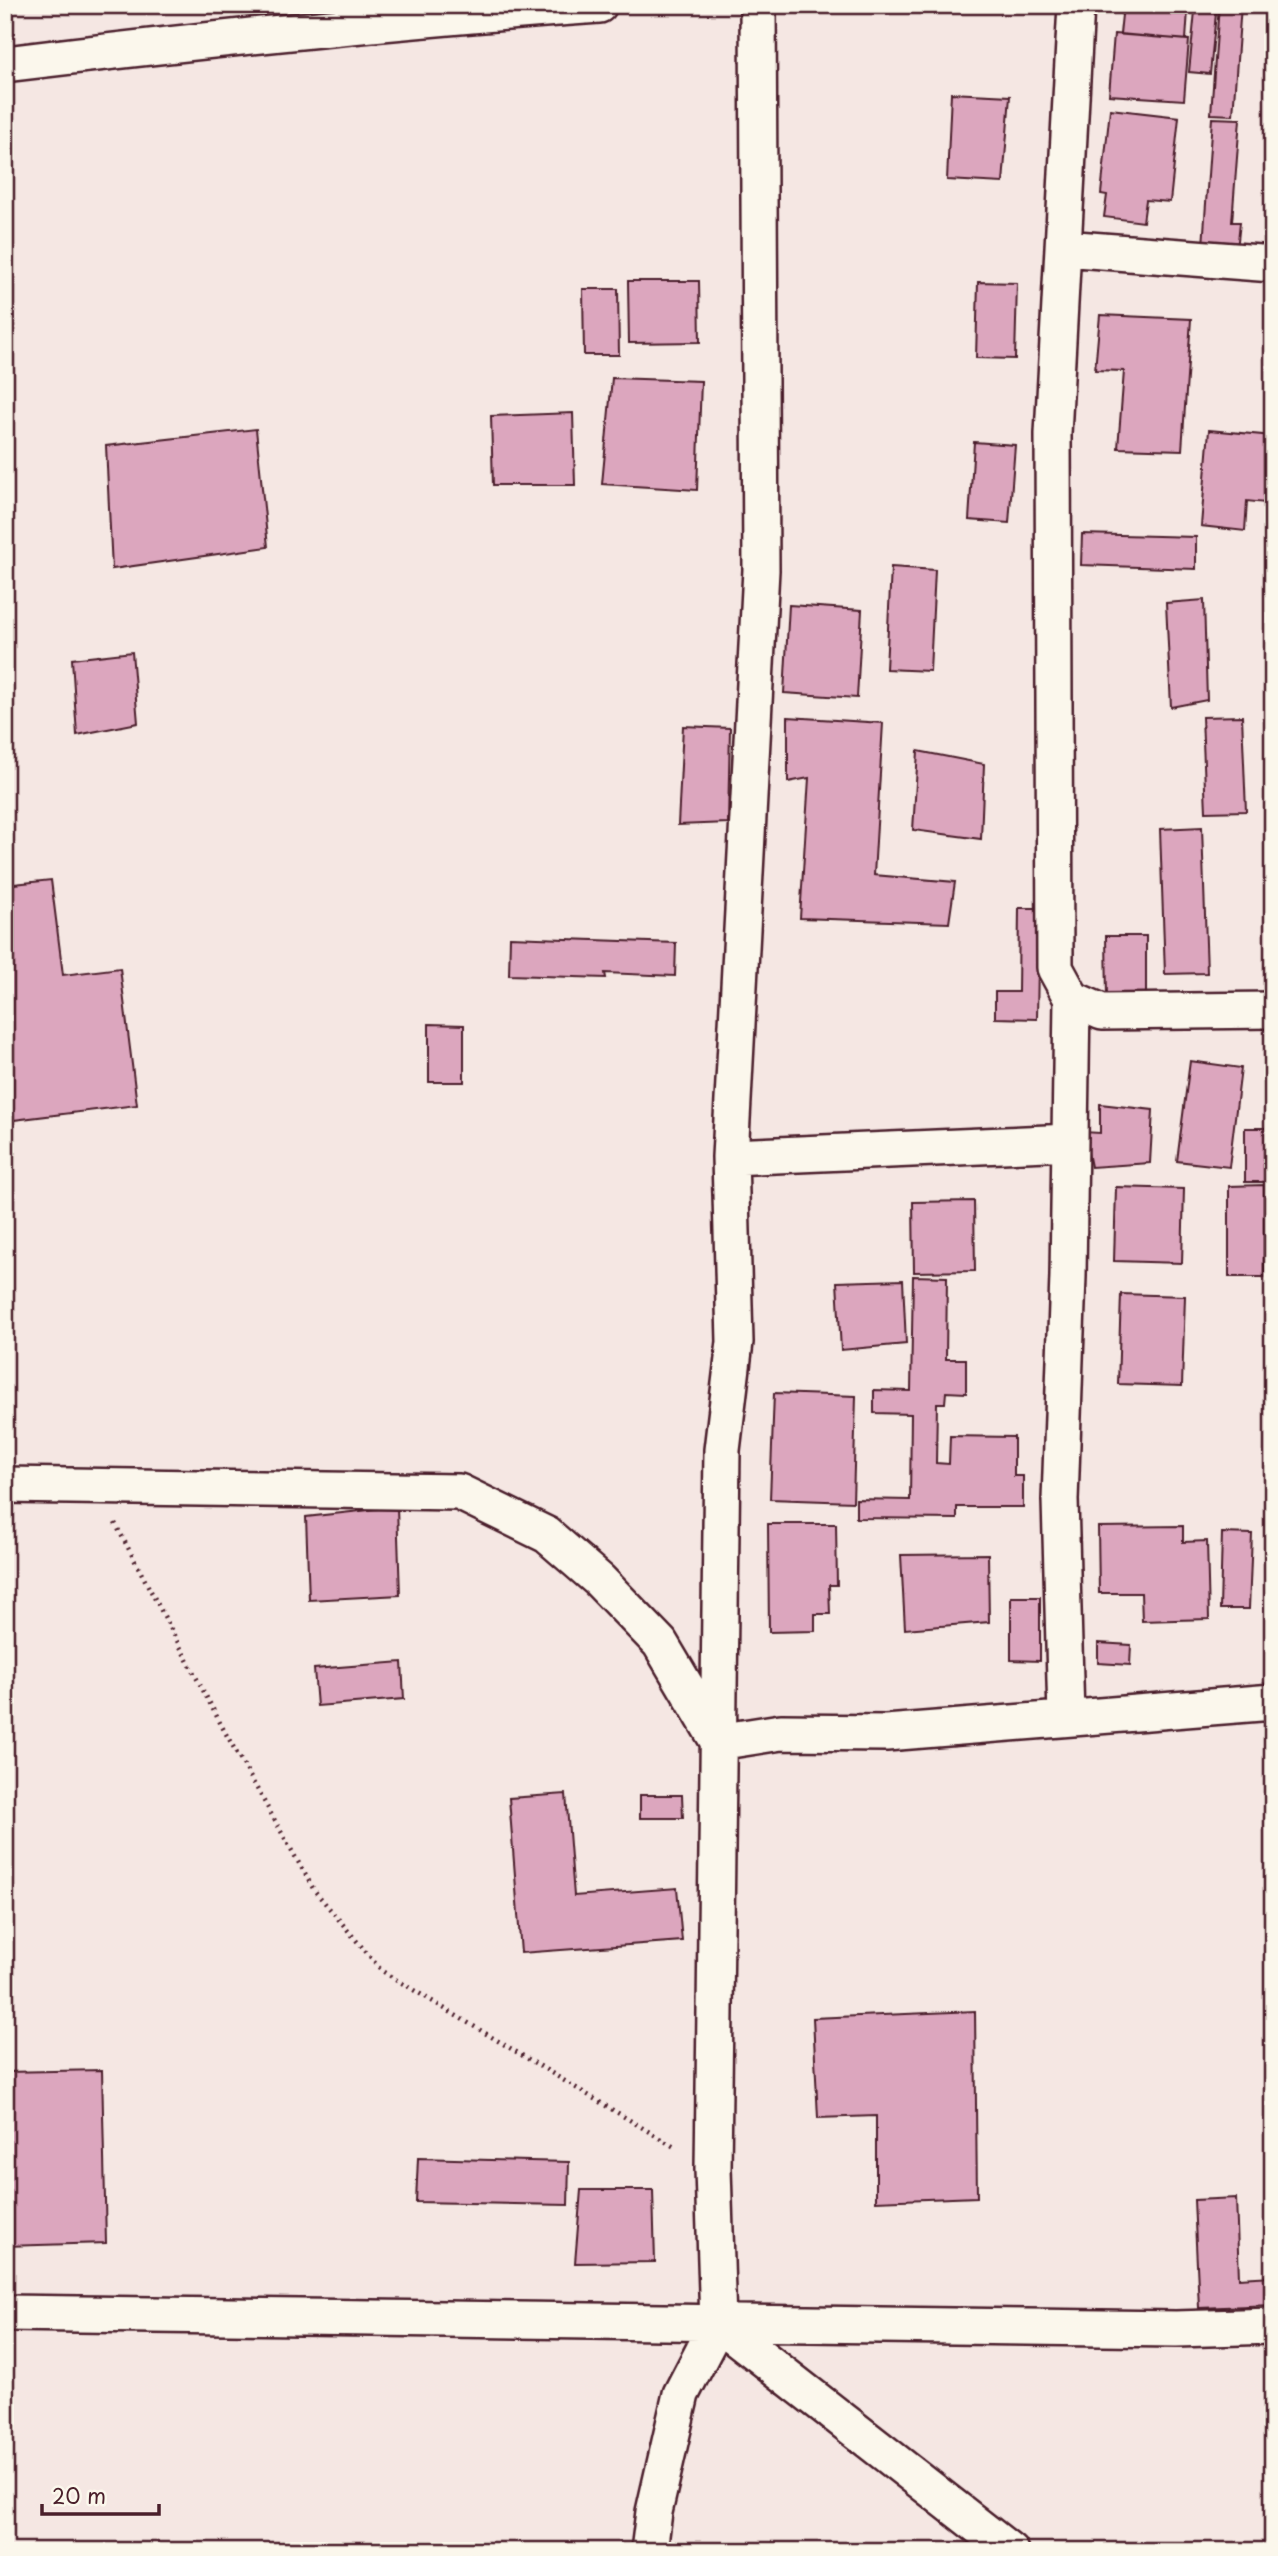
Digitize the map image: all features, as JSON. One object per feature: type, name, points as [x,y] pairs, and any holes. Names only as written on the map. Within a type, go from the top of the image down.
[{"type":"street","points":[[5,65],[499,9],[598,5]]},
{"type":"street","points":[[649,2551],[654,2512],[681,2394],[718,2323],[713,2169],[722,1450],[735,1342],[730,1157],[761,570],[758,5]]},
{"type":"street","points":[[1066,1717],[1060,1500],[1072,999],[1055,968],[1053,434],[1076,5]]},
{"type":"street","points":[[1063,248],[1273,264]]},
{"type":"street","points":[[1072,999],[1102,1012],[1273,1010]]},
{"type":"street","points":[[730,1157],[1070,1142]]},
{"type":"street","points":[[5,1485],[459,1492],[547,1535],[599,1580],[660,1643],[718,1742]]},
{"type":"street","points":[[718,1742],[780,1732],[886,1733],[1273,1702]]},
{"type":"street","points":[[5,2313],[1177,2329],[1273,2326]]},
{"type":"street","points":[[718,2323],[1010,2551]]},
{"type":"path","points":[[97,1488],[225,1732],[314,1890],[382,1971],[599,2104],[713,2169]]},
{"type":"building","points":[[1123,5],[1188,10],[1186,40],[1120,34]]},
{"type":"building","points":[[1219,5],[1241,5],[1233,115],[1211,114]]},
{"type":"building","points":[[1195,11],[1216,13],[1210,74],[1189,72]]},
{"type":"building","points":[[1114,34],[1189,40],[1184,100],[1109,95]]},
{"type":"building","points":[[1273,58],[1273,107],[1269,106]]},
{"type":"building","points":[[951,93],[1010,96],[1003,183],[947,180]]},
{"type":"building","points":[[1110,109],[1179,117],[1170,202],[1146,200],[1143,222],[1104,217],[1107,195],[1101,194]]},
{"type":"building","points":[[1212,118],[1240,119],[1232,222],[1240,222],[1237,250],[1203,246]]},
{"type":"building","points":[[628,281],[699,281],[700,342],[629,343]]},
{"type":"building","points":[[978,282],[1017,283],[1015,359],[976,358]]},
{"type":"building","points":[[583,289],[618,289],[619,355],[584,355]]},
{"type":"building","points":[[1100,315],[1191,319],[1182,450],[1118,448],[1124,371],[1095,370]]},
{"type":"building","points":[[612,378],[701,381],[697,490],[602,484]]},
{"type":"building","points":[[573,413],[575,485],[493,485],[491,416]]},
{"type":"building","points":[[256,429],[268,547],[112,569],[106,446]]},
{"type":"building","points":[[1209,430],[1273,436],[1273,483],[1266,483],[1265,503],[1247,501],[1245,531],[1201,526]]},
{"type":"building","points":[[974,442],[1015,445],[1009,523],[969,520]]},
{"type":"building","points":[[1082,534],[1196,537],[1196,569],[1081,565]]},
{"type":"building","points":[[891,567],[935,570],[930,671],[886,669]]},
{"type":"building","points":[[1204,600],[1207,700],[1171,707],[1166,603]]},
{"type":"building","points":[[789,605],[862,610],[857,698],[784,693]]},
{"type":"building","points":[[132,652],[138,723],[77,735],[72,659]]},
{"type":"building","points":[[1242,716],[1246,811],[1206,812],[1202,717]]},
{"type":"building","points":[[788,717],[883,723],[874,875],[955,882],[949,923],[800,918],[809,778],[788,782]]},
{"type":"building","points":[[683,726],[730,728],[728,823],[678,825]]},
{"type":"building","points":[[918,751],[984,764],[981,839],[913,830]]},
{"type":"building","points":[[1202,827],[1207,973],[1165,974],[1160,829]]},
{"type":"building","points":[[51,880],[63,975],[120,968],[137,1105],[5,1121],[5,885]]},
{"type":"building","points":[[1019,908],[1039,908],[1037,1019],[995,1018],[995,992],[1018,992]]},
{"type":"building","points":[[1106,936],[1146,936],[1146,997],[1107,997]]},
{"type":"building","points":[[510,937],[676,943],[675,976],[605,973],[606,978],[509,975]]},
{"type":"building","points":[[429,1024],[464,1025],[464,1082],[429,1082]]},
{"type":"building","points":[[1190,1061],[1241,1068],[1229,1167],[1177,1161]]},
{"type":"building","points":[[1268,1087],[1273,1087],[1273,1182],[1245,1182],[1245,1128],[1269,1128]]},
{"type":"building","points":[[1100,1104],[1153,1110],[1150,1163],[1091,1167],[1084,1132],[1100,1133]]},
{"type":"building","points":[[1264,1185],[1264,1277],[1229,1277],[1229,1186]]},
{"type":"building","points":[[1116,1187],[1184,1189],[1182,1263],[1114,1261]]},
{"type":"building","points":[[974,1201],[975,1271],[914,1272],[913,1202]]},
{"type":"building","points":[[913,1276],[947,1277],[946,1359],[966,1359],[966,1393],[946,1392],[945,1403],[937,1403],[936,1463],[949,1464],[950,1436],[1014,1437],[1014,1476],[1023,1476],[1023,1507],[957,1507],[957,1519],[856,1518],[856,1499],[910,1500],[911,1414],[874,1413],[874,1390],[911,1391]]},
{"type":"building","points":[[903,1280],[906,1344],[841,1350],[837,1282]]},
{"type":"building","points":[[1121,1294],[1185,1296],[1182,1386],[1118,1384]]},
{"type":"building","points":[[774,1393],[856,1396],[853,1502],[770,1499]]},
{"type":"building","points":[[397,1507],[400,1595],[309,1600],[306,1517]]},
{"type":"building","points":[[768,1524],[836,1524],[837,1585],[829,1585],[830,1614],[815,1614],[815,1631],[769,1632]]},
{"type":"building","points":[[1183,1526],[1183,1542],[1207,1541],[1209,1619],[1142,1621],[1141,1593],[1099,1593],[1098,1527]]},
{"type":"building","points":[[1222,1533],[1252,1534],[1249,1609],[1220,1609]]},
{"type":"building","points":[[988,1554],[989,1622],[905,1629],[901,1555]]},
{"type":"building","points":[[1011,1597],[1040,1597],[1040,1661],[1011,1660]]},
{"type":"building","points":[[1098,1643],[1131,1645],[1130,1665],[1098,1663]]},
{"type":"building","points":[[402,1662],[404,1699],[317,1706],[314,1669]]},
{"type":"building","points":[[566,1794],[574,1896],[677,1888],[682,1941],[521,1953],[509,1798]]},
{"type":"building","points":[[640,1795],[682,1795],[683,1818],[640,1818]]},
{"type":"building","points":[[975,2011],[977,2197],[876,2201],[876,2116],[818,2118],[813,2018]]},
{"type":"building","points":[[102,2070],[106,2243],[5,2246],[5,2072]]},
{"type":"building","points":[[418,2158],[569,2162],[568,2205],[416,2202]]},
{"type":"building","points":[[581,2190],[653,2190],[655,2262],[575,2263]]},
{"type":"building","points":[[1236,2198],[1239,2278],[1273,2276],[1273,2305],[1199,2308],[1194,2200]]}]
